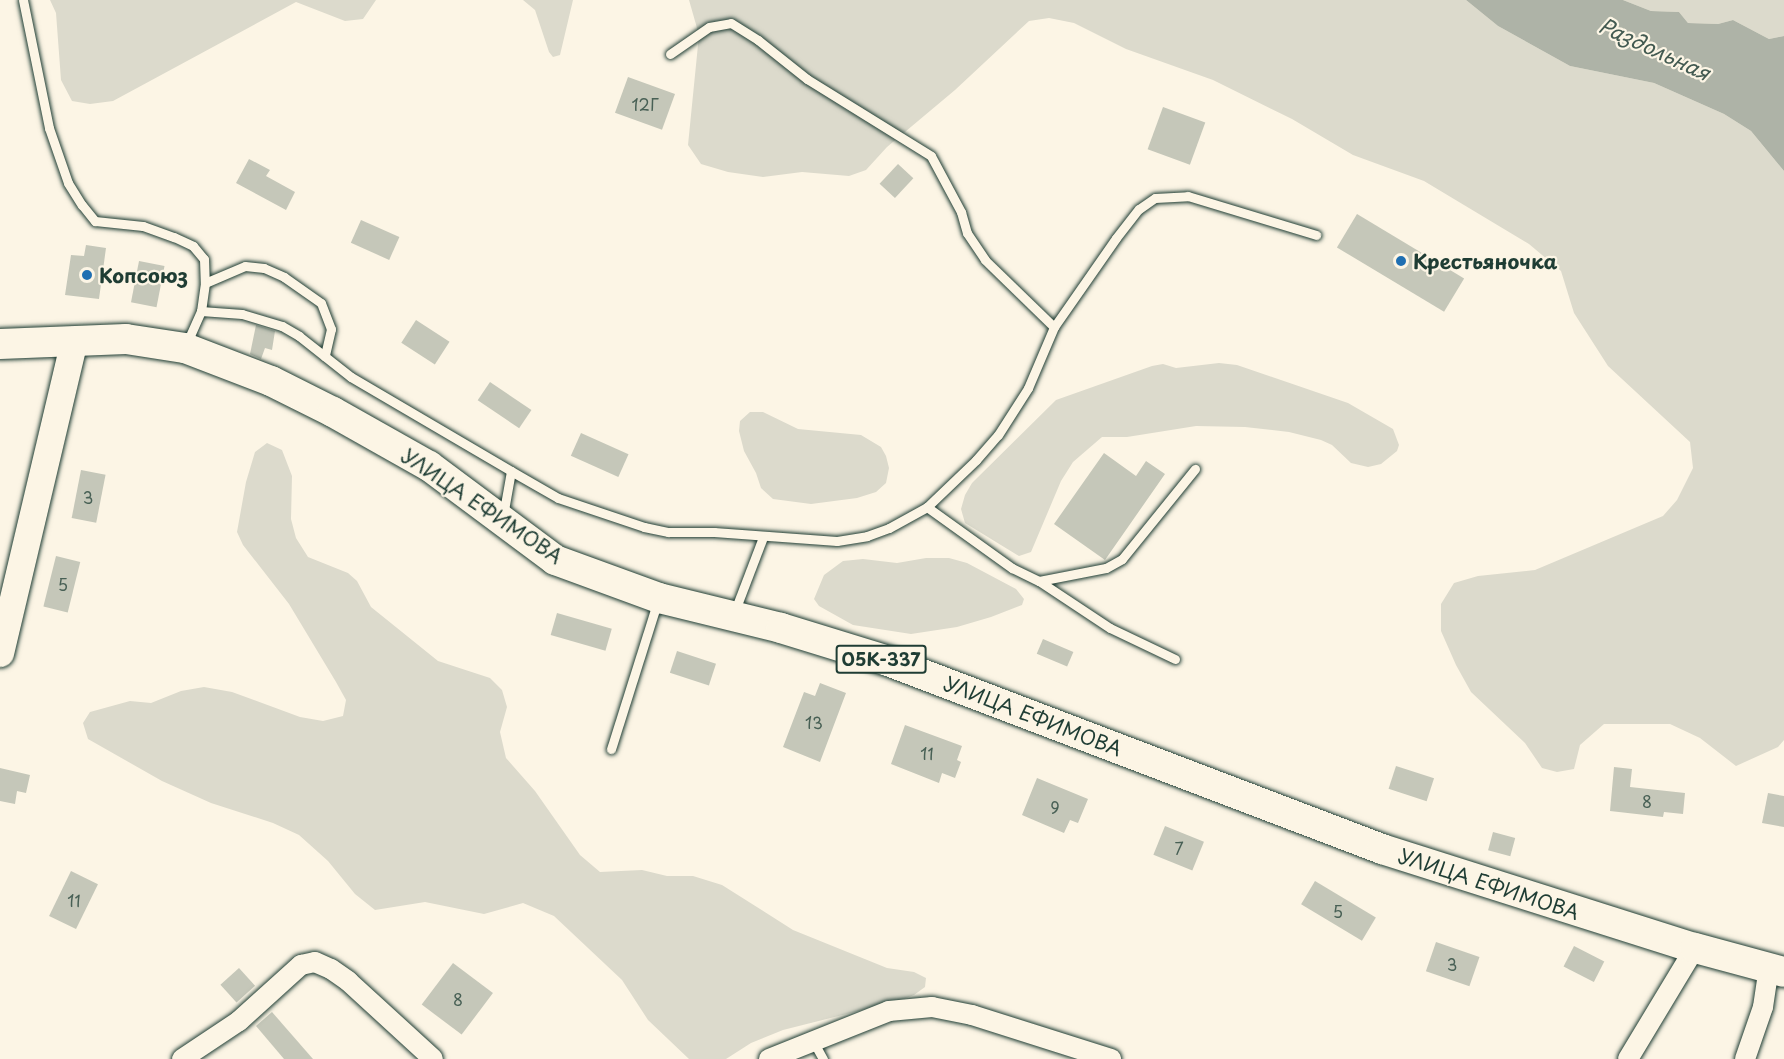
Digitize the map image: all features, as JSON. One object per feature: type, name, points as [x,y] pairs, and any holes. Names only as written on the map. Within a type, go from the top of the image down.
[{"type":"main road","name":"УЛИЦА ЕФИМОВА","points":[[0,344],[126,339],[185,348],[271,381],[333,411],[429,466],[502,523],[555,560],[659,598],[781,628],[888,661],[1382,849],[1695,948],[1776,969]]},
{"type":"street","points":[[0,653],[74,340]]},
{"type":"street","points":[[1628,1059],[1695,948]]},
{"type":"street","points":[[182,1059],[239,1022],[301,965],[315,962],[331,969],[348,981],[433,1059]]},
{"type":"street","points":[[1745,1059],[1776,969]]},
{"type":"street","points":[[769,1059],[888,1011],[932,1007],[972,1016],[1111,1059]]},
{"type":"lane","points":[[23,0],[49,128],[68,183],[82,205],[95,220],[143,226],[193,246],[204,258],[205,283],[201,311],[185,348]]},
{"type":"lane","points":[[670,54],[709,27],[731,23],[758,40],[807,79],[931,156],[961,212],[967,233],[985,260],[1054,327]]},
{"type":"lane","points":[[201,311],[242,314],[271,321],[299,336],[351,376],[387,399],[558,498],[644,527],[668,532],[714,532],[837,541],[857,538],[889,528],[927,507],[960,477],[998,435],[1028,388],[1054,327],[1116,238],[1139,209],[1155,198],[1188,196],[1316,235]]},
{"type":"lane","points":[[205,283],[245,266],[264,268],[284,277],[321,303],[331,329],[325,356]]},
{"type":"lane","points":[[1039,581],[1107,568],[1122,559],[1195,469]]},
{"type":"lane","points":[[502,523],[511,471]]},
{"type":"lane","points":[[927,507],[1012,568],[1039,581],[1110,628],[1175,659]]},
{"type":"lane","points":[[733,616],[763,537]]},
{"type":"lane","points":[[611,750],[659,598]]},
{"type":"lane","points":[[813,1041],[823,1059]]},
{"type":"shaded area","points":[[50,0],[376,0],[363,19],[345,21],[296,2],[113,101],[90,104],[72,101],[61,80],[56,13]]},
{"type":"shaded area","points":[[523,0],[573,0],[560,55],[553,57],[549,52],[535,10]]},
{"type":"shaded area","points":[[689,0],[1466,0],[1498,26],[1570,66],[1654,83],[1724,114],[1751,131],[1784,171],[1784,740],[1778,747],[1736,766],[1700,738],[1670,724],[1604,724],[1580,745],[1574,769],[1557,772],[1542,768],[1525,743],[1471,692],[1456,665],[1441,631],[1441,604],[1454,583],[1478,576],[1535,570],[1663,516],[1677,500],[1693,468],[1690,442],[1608,366],[1574,313],[1561,271],[1529,244],[1424,181],[1353,155],[1292,119],[1213,80],[1126,49],[1074,23],[1049,18],[1029,21],[955,90],[887,147],[866,170],[849,176],[802,172],[763,177],[728,172],[701,164],[688,145],[699,35]]},
{"type":"shaded area","points":[[1623,0],[1784,0],[1784,36],[1769,39],[1733,20],[1718,24],[1688,23],[1679,12],[1651,11]]},
{"type":"shaded area","points":[[1219,363],[1237,365],[1348,403],[1393,429],[1399,445],[1397,451],[1381,464],[1368,467],[1351,463],[1332,445],[1321,440],[1289,432],[1245,427],[1196,426],[1127,437],[1102,437],[1073,462],[1061,481],[1031,552],[1019,556],[965,523],[961,509],[972,483],[1056,400],[1152,366],[1163,364],[1176,368]]},
{"type":"shaded area","points":[[750,412],[763,412],[798,429],[861,435],[881,447],[886,456],[889,468],[886,483],[876,492],[857,498],[811,504],[773,499],[761,488],[744,451],[739,431],[740,421]]},
{"type":"shaded area","points":[[267,443],[282,450],[292,476],[291,519],[296,538],[308,557],[348,573],[357,581],[371,607],[438,661],[490,678],[502,690],[507,707],[500,732],[506,758],[535,791],[580,855],[600,872],[642,870],[667,876],[693,876],[722,885],[793,930],[887,968],[914,972],[926,978],[925,987],[914,995],[898,1001],[783,1030],[751,1043],[726,1059],[689,1059],[648,1020],[622,980],[554,916],[523,903],[484,914],[425,902],[375,910],[355,894],[328,861],[299,835],[273,823],[211,803],[162,781],[88,739],[83,723],[90,712],[130,701],[151,703],[181,691],[204,687],[232,692],[300,717],[323,721],[343,716],[346,700],[336,682],[289,604],[243,545],[237,532],[246,482],[255,452]]},
{"type":"shaded area","points":[[926,558],[949,558],[967,563],[1016,589],[1024,599],[1022,605],[957,627],[911,634],[853,625],[819,606],[814,599],[824,575],[843,561],[863,559],[897,563]]},
{"type":"water","name":"Раздольная","points":[[1466,0],[1623,0],[1651,11],[1679,12],[1688,23],[1718,24],[1733,20],[1769,39],[1784,36],[1784,171],[1751,131],[1724,114],[1654,83],[1570,66],[1498,26]]},
{"type":"building","points":[[628,77],[675,94],[662,130],[615,113]]},
{"type":"building","points":[[1163,107],[1205,122],[1190,165],[1148,149]]},
{"type":"building","points":[[249,159],[270,170],[266,176],[295,192],[286,210],[236,183]]},
{"type":"building","points":[[898,164],[913,178],[895,198],[880,184]]},
{"type":"building","points":[[1357,214],[1464,278],[1444,312],[1337,247]]},
{"type":"building","points":[[361,220],[399,237],[389,260],[351,243]]},
{"type":"building","points":[[86,245],[106,248],[99,299],[65,295],[71,255],[84,256]]},
{"type":"building","points":[[139,261],[165,266],[157,307],[131,302]]},
{"type":"building","points":[[416,320],[450,342],[435,364],[401,343]]},
{"type":"building","points":[[256,325],[275,331],[272,350],[265,348],[261,359],[250,354]]},
{"type":"building","points":[[490,382],[531,410],[519,428],[478,400]]},
{"type":"building","points":[[581,433],[629,454],[618,477],[571,456]]},
{"type":"building","points":[[1104,453],[1136,476],[1146,461],[1165,474],[1105,560],[1054,524]]},
{"type":"building","points":[[81,470],[106,475],[96,523],[72,518]]},
{"type":"building","points":[[56,556],[80,562],[68,613],[43,606]]},
{"type":"building","points":[[557,613],[612,629],[605,651],[551,635]]},
{"type":"building","points":[[1043,639],[1073,652],[1067,667],[1037,654]]},
{"type":"building","points":[[677,651],[716,664],[709,686],[670,673]]},
{"type":"building","points":[[820,683],[846,693],[820,762],[783,747],[804,692],[815,696]]},
{"type":"building","points":[[905,725],[962,746],[957,760],[961,762],[955,778],[942,773],[939,783],[891,764]]},
{"type":"building","points":[[1396,766],[1434,778],[1427,801],[1389,789]]},
{"type":"building","points":[[1614,767],[1632,769],[1630,787],[1685,793],[1683,814],[1664,812],[1663,817],[1610,811]]},
{"type":"building","points":[[0,768],[30,775],[26,793],[17,791],[15,804],[0,801]]},
{"type":"building","points":[[1037,778],[1088,799],[1078,823],[1070,820],[1064,833],[1022,815]]},
{"type":"building","points":[[1768,793],[1784,796],[1784,827],[1762,823]]},
{"type":"building","points":[[1165,826],[1204,842],[1192,870],[1153,855]]},
{"type":"building","points":[[1493,832],[1515,838],[1510,856],[1488,850]]},
{"type":"building","points":[[71,871],[98,884],[76,929],[49,916]]},
{"type":"building","points":[[1315,881],[1376,918],[1362,941],[1301,904]]},
{"type":"building","points":[[1436,942],[1479,957],[1469,986],[1426,971]]},
{"type":"building","points":[[1574,946],[1604,961],[1594,982],[1564,966]]},
{"type":"building","points":[[453,963],[493,993],[462,1035],[422,1005]]},
{"type":"building","points":[[239,968],[255,986],[236,1003],[220,985]]},
{"type":"building","points":[[272,1012],[313,1059],[284,1059],[256,1026]]},
{"type":"place","name":"Крестьяночка","points":[[1401,261]]},
{"type":"place","name":"Копсоюз","points":[[87,275]]}]
